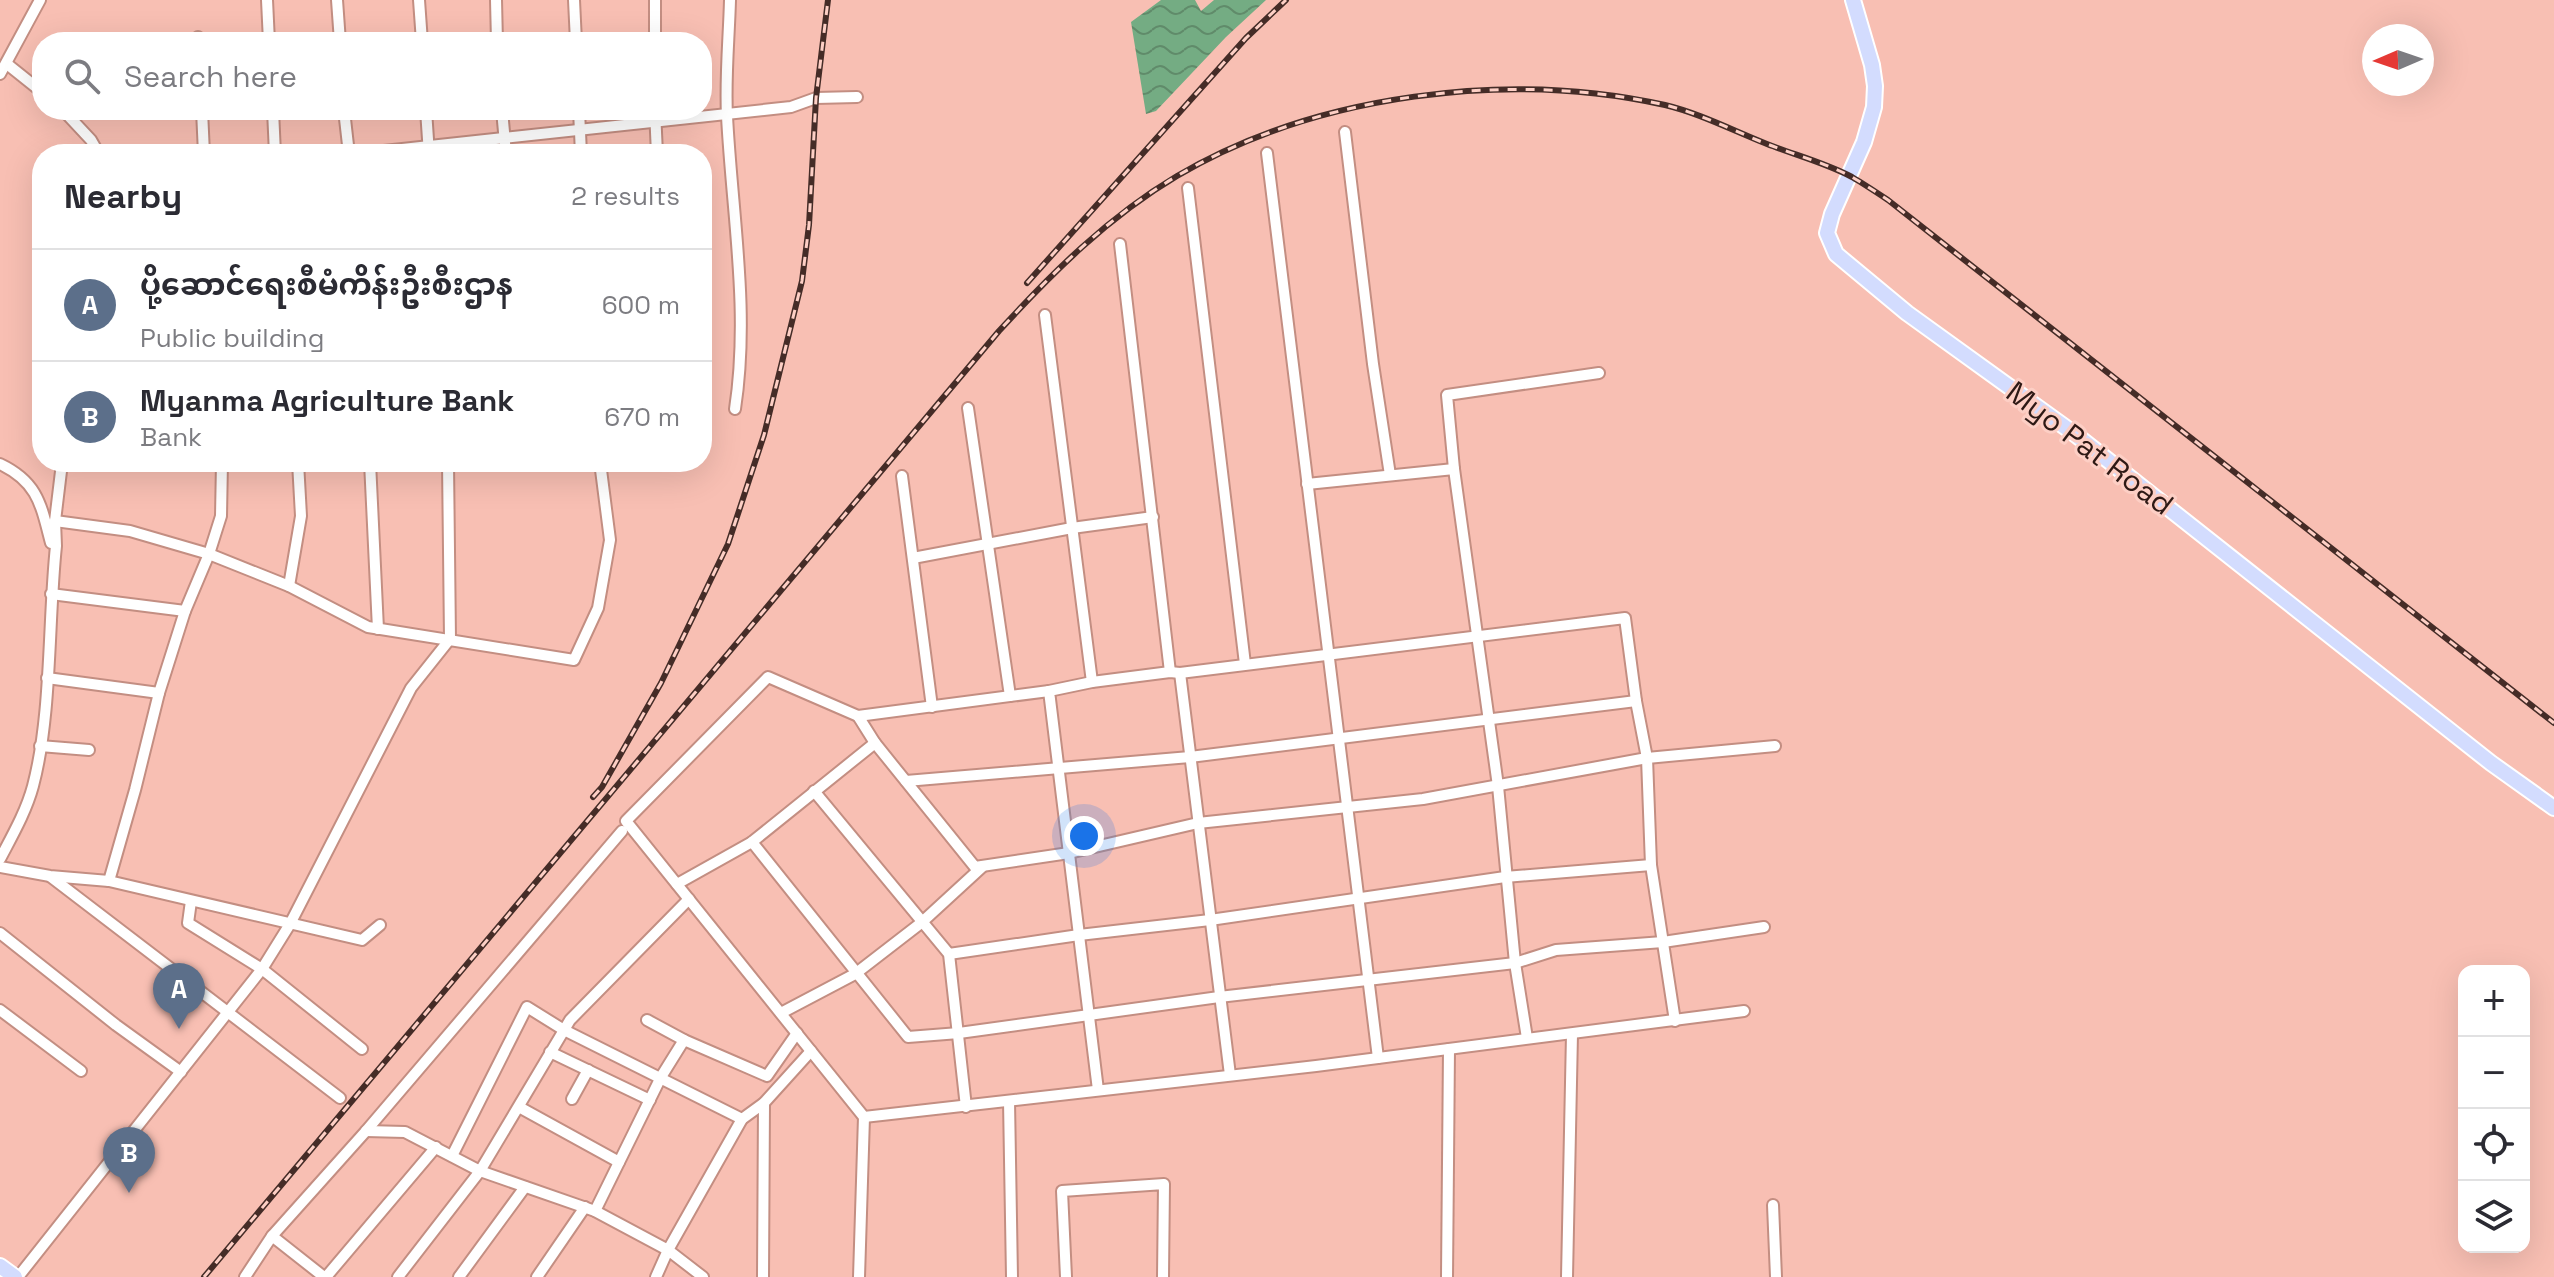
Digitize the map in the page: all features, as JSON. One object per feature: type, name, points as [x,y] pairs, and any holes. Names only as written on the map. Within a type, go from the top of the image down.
[{"type":"main road","name":"Myo Pat Road","points":[[1853,0],[1872,65],[1874,107],[1864,142],[1832,214],[1827,233],[1836,254],[1907,313],[2076,435],[2491,763],[2554,808]]},
{"type":"main road","points":[[0,1266],[16,1277]]},
{"type":"street","points":[[32,86],[3,69],[40,0]]},
{"type":"street","points":[[267,0],[269,32]]},
{"type":"street","points":[[337,0],[339,32]]},
{"type":"street","points":[[419,0],[421,32]]},
{"type":"street","points":[[496,0],[497,32]]},
{"type":"street","points":[[574,0],[576,32]]},
{"type":"street","points":[[655,0],[655,32]]},
{"type":"street","points":[[730,0],[727,113],[741,281],[741,371],[735,409]]},
{"type":"street","points":[[712,115],[791,107],[816,98],[857,97]]},
{"type":"street","points":[[72,120],[93,144]]},
{"type":"street","points":[[202,120],[204,144]]},
{"type":"street","points":[[273,120],[275,144]]},
{"type":"street","points":[[345,120],[348,144]]},
{"type":"street","points":[[427,120],[429,144]]},
{"type":"street","points":[[503,120],[505,144]]},
{"type":"street","points":[[579,120],[581,144]]},
{"type":"street","points":[[470,144],[671,120]]},
{"type":"street","points":[[655,122],[656,144]]},
{"type":"street","points":[[1345,132],[1373,364],[1390,475]]},
{"type":"street","points":[[1267,153],[1378,1058]]},
{"type":"street","points":[[1188,188],[1245,664]]},
{"type":"street","points":[[1120,244],[1153,517],[1190,757],[1230,1075]]},
{"type":"street","points":[[1045,315],[1092,682]]},
{"type":"street","points":[[1527,1038],[1515,963],[1498,786],[1454,469],[1447,395],[1599,373]]},
{"type":"street","points":[[968,408],[1010,696]]},
{"type":"street","points":[[0,464],[21,474],[37,495],[50,542],[56,546]]},
{"type":"street","points":[[1307,484],[1454,469]]},
{"type":"street","points":[[0,859],[33,786],[40,746],[61,472]]},
{"type":"street","points":[[109,881],[159,693],[185,611],[221,516],[222,472]]},
{"type":"street","points":[[289,586],[301,516],[299,472]]},
{"type":"street","points":[[370,472],[378,629]]},
{"type":"street","points":[[16,1277],[262,969],[290,924],[411,688],[450,639],[448,472]]},
{"type":"street","points":[[55,521],[130,531],[209,554],[289,586],[368,627],[574,660],[598,608],[610,540],[601,472]]},
{"type":"street","points":[[902,476],[932,707]]},
{"type":"street","points":[[913,558],[1072,528],[1153,517]]},
{"type":"street","points":[[51,594],[185,611]]},
{"type":"street","points":[[859,1277],[864,1117],[626,821],[768,677],[858,716],[1049,691],[1092,682],[1625,618],[1647,758],[1651,865],[1675,1021]]},
{"type":"street","points":[[47,678],[159,693]]},
{"type":"street","points":[[1049,691],[1098,1090]]},
{"type":"street","points":[[906,781],[1190,757],[1636,701]]},
{"type":"street","points":[[858,716],[875,743],[975,867],[1069,853],[1198,823],[1423,799],[1647,758],[1775,746]]},
{"type":"street","points":[[677,884],[752,842],[875,743]]},
{"type":"street","points":[[40,746],[89,750]]},
{"type":"street","points":[[814,791],[949,954],[966,1107]]},
{"type":"street","points":[[245,1277],[272,1236],[366,1131],[622,831]]},
{"type":"street","points":[[752,842],[908,1037],[1515,963],[1556,950],[1663,942],[1764,927]]},
{"type":"street","points":[[781,1013],[855,974],[921,923],[984,865]]},
{"type":"street","points":[[949,954],[1359,900],[1505,877],[1651,865]]},
{"type":"street","points":[[0,867],[50,876],[109,881],[362,940],[380,925]]},
{"type":"street","points":[[50,876],[340,1098]]},
{"type":"street","points":[[398,1277],[480,1171],[570,1020],[689,899]]},
{"type":"street","points":[[191,901],[188,923],[262,969],[362,1049]]},
{"type":"street","points":[[0,933],[181,1072]]},
{"type":"street","points":[[452,1156],[527,1007],[564,1030],[742,1119]]},
{"type":"street","points":[[0,1010],[81,1071]]},
{"type":"street","points":[[864,1117],[1378,1058],[1744,1011]]},
{"type":"street","points":[[647,1020],[684,1040],[767,1076],[797,1033]]},
{"type":"street","points":[[1567,1277],[1572,1034]]},
{"type":"street","points":[[537,1277],[590,1209],[619,1162],[661,1077],[684,1040]]},
{"type":"street","points":[[1447,1277],[1449,1049]]},
{"type":"street","points":[[656,1277],[742,1119],[764,1103],[811,1051]]},
{"type":"street","points":[[550,1052],[650,1100]]},
{"type":"street","points":[[572,1099],[588,1070]]},
{"type":"street","points":[[1009,1101],[1012,1277]]},
{"type":"street","points":[[763,1277],[764,1103]]},
{"type":"street","points":[[519,1107],[619,1162]]},
{"type":"street","points":[[366,1131],[405,1132],[480,1171],[590,1209],[668,1250],[703,1277]]},
{"type":"street","points":[[272,1236],[325,1277],[436,1147]]},
{"type":"street","points":[[1066,1277],[1062,1191],[1164,1184],[1163,1277]]},
{"type":"street","points":[[459,1277],[525,1187]]},
{"type":"street","points":[[1773,1205],[1776,1277]]},
{"type":"water","points":[[1161,0],[1195,0],[1201,11],[1214,0],[1266,0],[1156,111],[1146,114],[1131,22]]},
{"type":"railway","points":[[593,797],[602,787],[661,683],[728,544],[764,435],[802,281],[809,225],[816,98],[828,0]]},
{"type":"railway","points":[[1027,283],[1246,38],[1286,0]]},
{"type":"railway","points":[[204,1277],[999,331],[1039,288],[1104,228],[1177,176],[1231,148],[1290,125],[1351,108],[1478,90],[1542,90],[1605,95],[1665,105],[1691,113],[1852,177],[1888,200],[2554,723]]},
{"type":"place","name":"ပို့ဆောင်ရေးစီမံကိန်းဦးစီးဌာန","points":[[179,1029]]},
{"type":"place","name":"Myanma Agriculture Bank","points":[[129,1193]]}]
